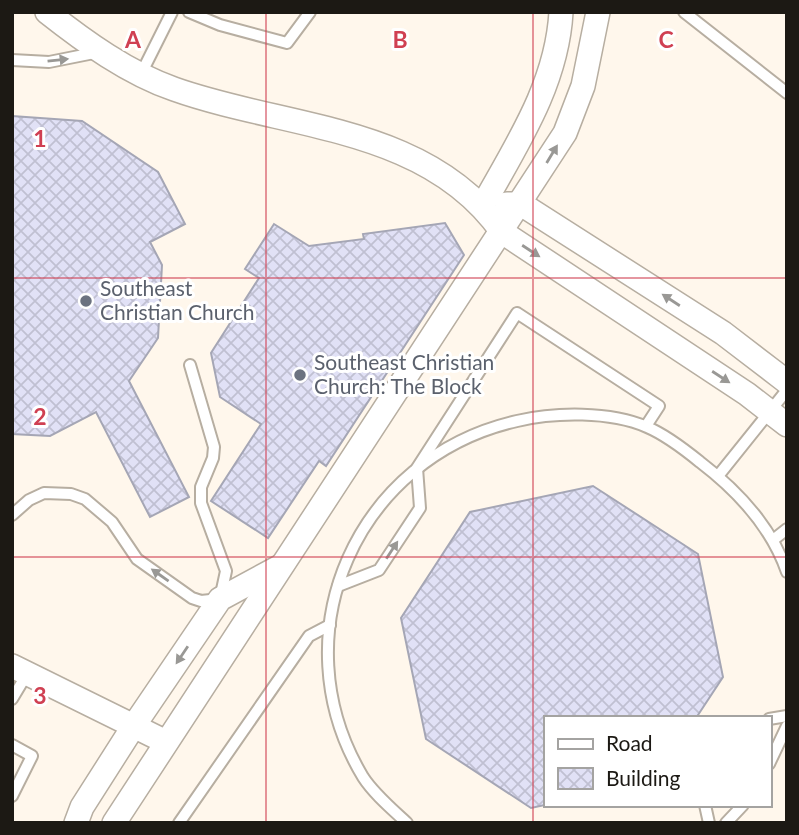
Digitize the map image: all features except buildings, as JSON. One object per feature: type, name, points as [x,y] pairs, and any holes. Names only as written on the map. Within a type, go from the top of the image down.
[{"type":"street","points":[[47,12],[103,51],[171,88],[213,102],[369,139],[441,175],[483,205],[502,233],[778,418]]},
{"type":"street","points":[[483,205],[538,106],[553,65],[561,12]]},
{"type":"street","points":[[114,823],[565,133],[583,86],[598,12]]},
{"type":"street","points":[[483,205],[521,204],[723,333],[787,382]]},
{"type":"street","points":[[76,823],[82,807],[133,727],[220,598],[283,565]]},
{"type":"street","points":[[212,675],[221,636],[220,598]]},
{"type":"street","points":[[20,670],[166,742]]},
{"type":"lane","points":[[141,74],[172,12]]},
{"type":"lane","points":[[190,12],[220,25],[287,43],[310,12]]},
{"type":"lane","points":[[684,12],[787,93]]},
{"type":"lane","points":[[12,60],[49,62],[103,51]]},
{"type":"lane","points":[[338,586],[379,570],[419,508],[417,468],[517,313],[659,406],[646,426]]},
{"type":"lane","points":[[12,516],[29,500],[44,493],[71,494],[85,499],[112,522],[137,559],[192,598],[201,601],[220,598],[226,570],[201,495],[214,447],[190,365]]},
{"type":"lane","points":[[718,476],[778,418],[787,390]]},
{"type":"lane","points":[[407,823],[364,779],[344,738],[332,703],[328,668],[330,625],[346,558],[362,528],[386,498],[417,468],[449,444],[493,426],[542,415],[586,414],[646,426],[679,445],[718,476],[756,513],[773,540],[787,572]]},
{"type":"lane","points":[[773,540],[787,529]]},
{"type":"lane","points":[[179,823],[309,636],[330,625]]},
{"type":"lane","points":[[12,699],[20,670]]},
{"type":"lane","points":[[771,760],[787,726]]},
{"type":"lane","points":[[12,745],[32,756],[12,796]]},
{"type":"lane","points":[[726,823],[741,807]]},
{"type":"place","name":"Southeast Christian Church","points":[[86,301]]},
{"type":"place","name":"Southeast Christian Church: The Block","points":[[300,375]]}]
